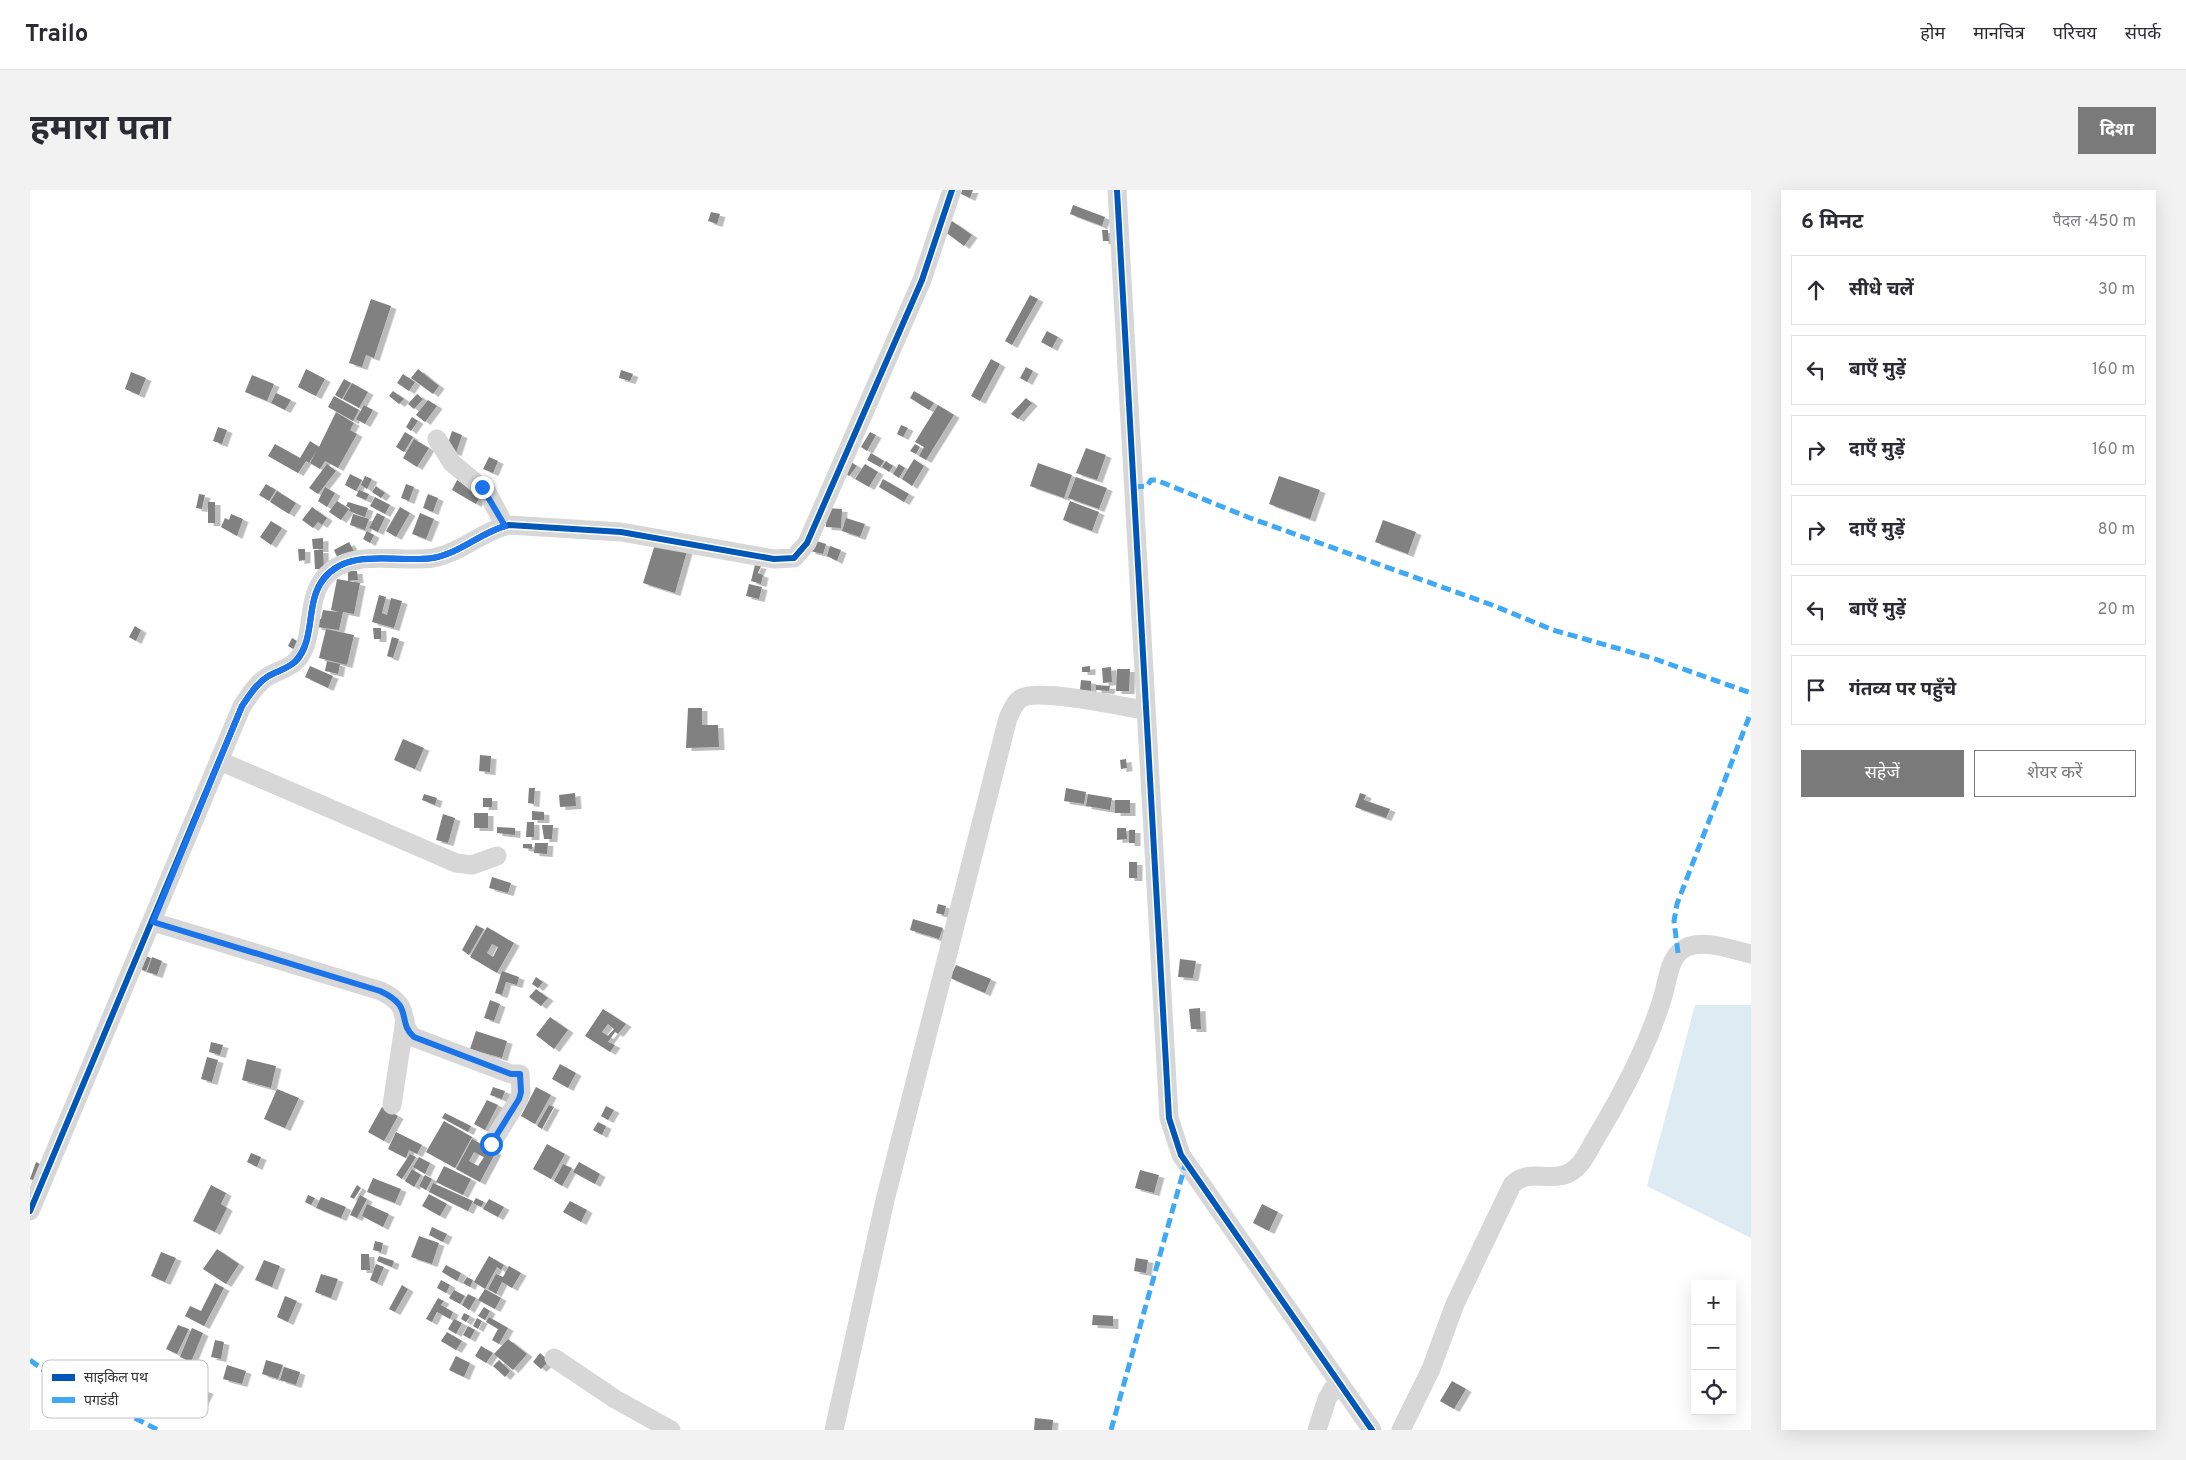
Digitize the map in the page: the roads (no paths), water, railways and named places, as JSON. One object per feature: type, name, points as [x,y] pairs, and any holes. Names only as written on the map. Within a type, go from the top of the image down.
[{"type":"street","points":[[30,1211],[153,922],[242,706],[255,688],[266,678],[296,662],[305,649],[316,593],[323,580],[331,571],[355,561],[431,558],[447,554],[505,526],[525,525],[621,532],[774,559],[794,558],[807,543],[922,280],[952,190]]},
{"type":"street","points":[[1117,190],[1169,1118],[1173,1136],[1181,1155],[1372,1430]]},
{"type":"street","points":[[437,439],[452,463],[487,492],[505,526]]},
{"type":"street","points":[[834,1430],[886,1200],[1008,718],[1014,705],[1020,699],[1038,694],[1145,710]]},
{"type":"street","points":[[220,761],[456,863],[472,865],[497,856]]},
{"type":"street","points":[[153,922],[392,996],[400,1004],[409,1034],[522,1076],[519,1099],[491,1144]]},
{"type":"street","points":[[1401,1430],[1431,1369],[1455,1304],[1512,1186],[1522,1177],[1558,1178],[1575,1169],[1629,1078],[1656,1018],[1668,976],[1678,953],[1686,947],[1708,945],[1751,954]]},
{"type":"street","points":[[392,1105],[405,1019]]},
{"type":"street","points":[[554,1358],[615,1399],[671,1430]]},
{"type":"street","points":[[1317,1430],[1327,1399],[1338,1380]]}]
